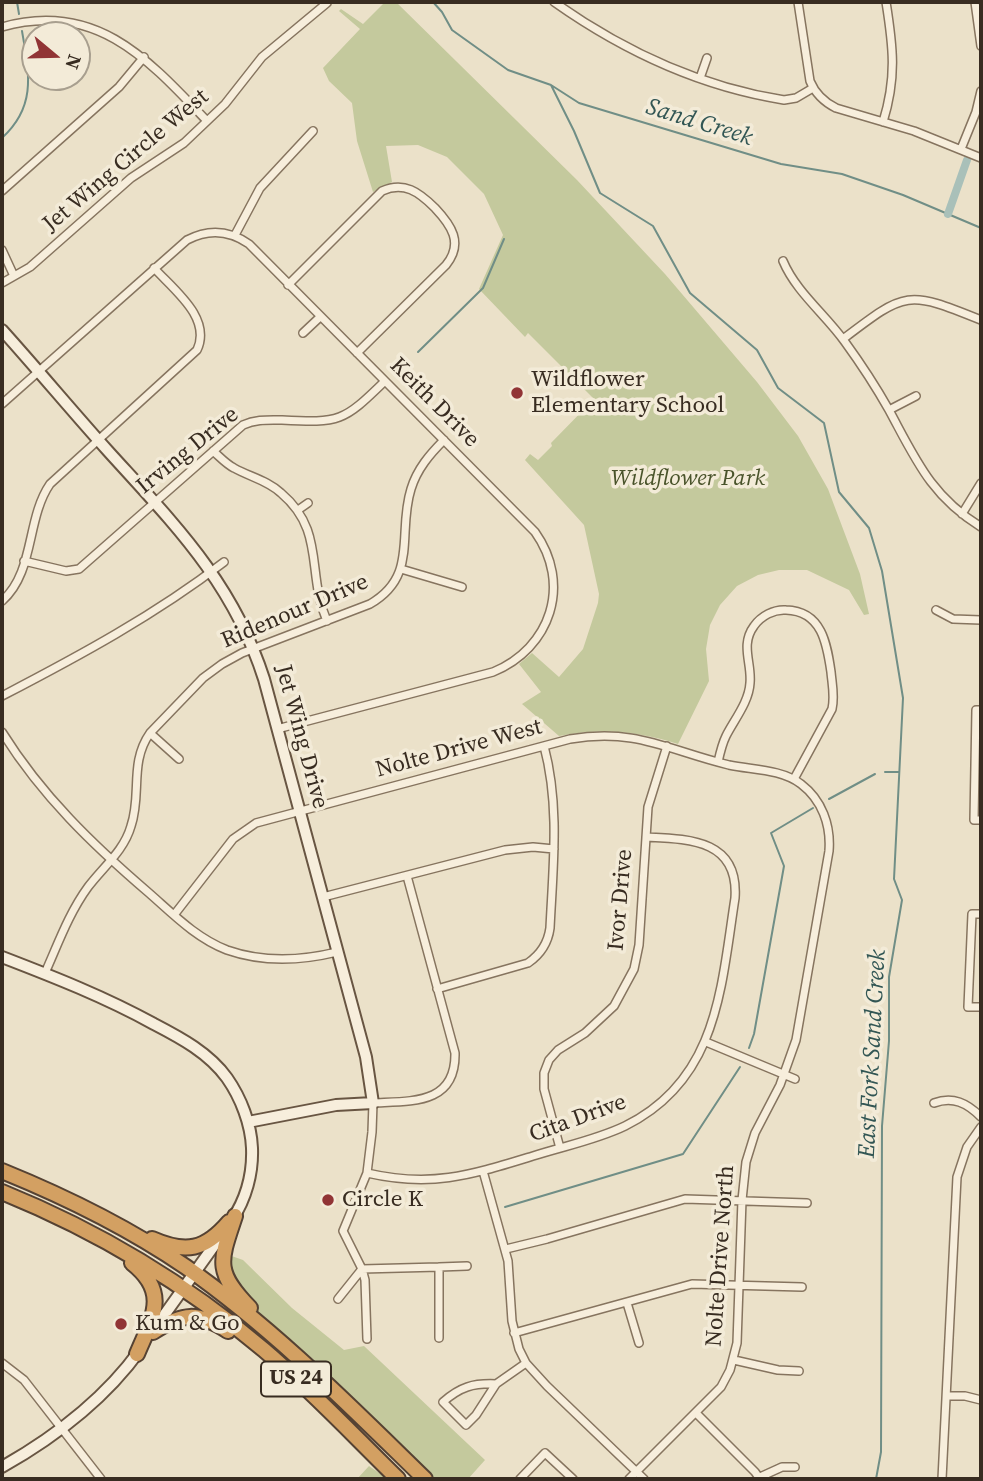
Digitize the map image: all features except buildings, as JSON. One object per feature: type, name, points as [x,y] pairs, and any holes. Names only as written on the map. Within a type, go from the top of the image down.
[{"type":"highway","name":"US 24","points":[[2,1171],[99,1215],[195,1275],[297,1356],[425,1479]]},
{"type":"highway","name":"US 24","points":[[2,1192],[82,1228],[184,1289],[242,1332],[293,1377],[398,1479]]},
{"type":"highway","points":[[99,1215],[161,1243],[189,1248],[216,1238],[235,1216]]},
{"type":"highway","points":[[235,1216],[223,1253],[226,1278],[243,1301],[297,1356]]},
{"type":"highway","points":[[82,1228],[138,1268],[153,1288],[155,1310],[137,1354]]},
{"type":"highway","points":[[153,1332],[179,1318],[203,1317],[254,1347],[293,1377]]},
{"type":"main road","name":"Jet Wing Drive","points":[[2,330],[155,502],[212,571],[229,597],[254,649],[366,1057],[373,1103]]},
{"type":"main road","points":[[2,957],[115,1002],[198,1050],[227,1078],[236,1093],[248,1122],[251,1139],[251,1168],[243,1200],[235,1216],[137,1354],[104,1392],[63,1429],[2,1467]]},
{"type":"main road","points":[[248,1122],[336,1105],[373,1103]]},
{"type":"street","points":[[554,2],[640,53],[700,78],[784,100],[796,98],[813,88]]},
{"type":"street","points":[[798,2],[808,70],[813,88],[825,101],[836,108],[883,121],[981,158]]},
{"type":"street","points":[[883,121],[894,68],[886,2]]},
{"type":"street","points":[[975,2],[981,46]]},
{"type":"street","name":"Jet Wing Circle West","points":[[2,283],[30,267],[131,178],[184,143],[234,94],[262,57],[327,3]]},
{"type":"street","points":[[2,27],[21,24]]},
{"type":"street","points":[[91,30],[115,38],[144,57],[207,121]]},
{"type":"street","points":[[2,191],[119,87],[144,57]]},
{"type":"street","points":[[700,78],[707,58]]},
{"type":"street","points":[[961,149],[976,112],[981,91]]},
{"type":"street","points":[[2,404],[154,268],[194,237],[209,232],[235,236],[260,188],[313,131]]},
{"type":"street","points":[[288,285],[382,191],[402,187],[423,196],[452,229],[454,252],[446,265],[357,353]]},
{"type":"street","name":"Keith Drive","points":[[235,236],[250,244],[535,532],[545,549],[552,573],[550,612],[542,631],[522,656],[493,672],[277,729]]},
{"type":"street","points":[[2,250],[14,276]]},
{"type":"street","points":[[783,261],[789,276],[843,339],[889,410],[922,471],[962,514],[981,527]]},
{"type":"street","points":[[2,601],[17,583],[45,491],[56,477],[192,357],[200,344],[201,329],[195,314],[154,268]]},
{"type":"street","points":[[843,339],[883,309],[908,299],[932,300],[981,320]]},
{"type":"street","points":[[303,332],[320,317]]},
{"type":"street","name":"Irving Drive","points":[[24,561],[66,571],[79,569],[250,422],[263,419],[321,422],[343,416],[357,408],[385,381]]},
{"type":"street","points":[[889,410],[916,396]]},
{"type":"street","name":"Ridenour Drive","points":[[45,973],[65,926],[81,898],[125,841],[135,810],[138,758],[150,733],[203,678],[232,658],[379,599],[396,581],[401,569],[411,489],[422,466],[444,440]]},
{"type":"street","points":[[214,451],[230,466],[274,487],[298,510],[308,527],[316,589],[327,621]]},
{"type":"street","points":[[962,514],[981,483]]},
{"type":"street","points":[[298,510],[308,503]]},
{"type":"street","points":[[2,696],[80,656],[127,628],[224,562]]},
{"type":"street","points":[[401,569],[462,587]]},
{"type":"street","points":[[718,762],[725,737],[749,688],[749,635],[765,616],[778,610],[794,611],[809,617],[823,632],[828,649],[834,700],[832,709],[794,779]]},
{"type":"street","points":[[936,610],[953,619],[981,620]]},
{"type":"street","points":[[80,656],[86,666]]},
{"type":"street","points":[[981,710],[976,710],[974,820],[981,820]]},
{"type":"street","points":[[2,732],[37,784],[72,822],[174,915],[215,945],[250,956],[292,960],[337,952]]},
{"type":"street","points":[[150,733],[179,760]]},
{"type":"street","name":"Nolte Drive West","points":[[174,915],[225,848],[241,832],[256,823],[570,739],[611,735],[639,738],[718,762],[794,779]]},
{"type":"street","points":[[437,989],[519,967],[536,958],[546,943],[550,928],[555,808],[553,783],[544,746]]},
{"type":"street","name":"Ivor Drive","points":[[560,1147],[544,1089],[544,1073],[549,1060],[558,1049],[585,1034],[614,1006],[634,969],[639,946],[649,801],[667,746]]},
{"type":"street","points":[[37,784],[46,776]]},
{"type":"street","name":"Nolte Drive North","points":[[629,1479],[721,1387],[734,1360],[746,1162],[751,1142],[784,1074],[798,1032],[830,844],[828,825],[821,807],[811,793],[794,779]]},
{"type":"street","name":"Cita Drive","points":[[366,1173],[416,1181],[447,1179],[483,1171],[606,1134],[649,1112],[684,1080],[706,1042],[714,1019],[735,898],[735,880],[729,865],[719,853],[706,844],[687,839],[646,837]]},
{"type":"street","points":[[323,897],[514,848],[533,846],[554,849]]},
{"type":"street","points":[[373,1103],[422,1100],[441,1091],[450,1079],[455,1053],[407,876]]},
{"type":"street","points":[[981,914],[972,914],[968,1007],[981,1007]]},
{"type":"street","points":[[250,956],[251,945]]},
{"type":"street","points":[[706,1042],[795,1079]]},
{"type":"street","points":[[934,1103],[947,1099],[957,1101],[981,1116]]},
{"type":"street","name":"Jet Wing Drive","points":[[362,1269],[343,1231],[366,1173],[373,1103]]},
{"type":"street","points":[[942,1479],[957,1177],[967,1147],[981,1126]]},
{"type":"street","points":[[483,1171],[506,1249],[513,1333],[526,1363],[644,1479]]},
{"type":"street","points":[[506,1249],[692,1198],[807,1203]]},
{"type":"street","points":[[338,1299],[362,1269],[467,1266]]},
{"type":"street","points":[[439,1267],[439,1338]]},
{"type":"street","points":[[362,1269],[365,1280],[367,1339]]},
{"type":"street","points":[[513,1333],[692,1284],[802,1287]]},
{"type":"street","points":[[627,1303],[639,1343]]},
{"type":"street","points":[[734,1360],[778,1370],[799,1371]]},
{"type":"street","points":[[2,1363],[24,1380],[101,1479]]},
{"type":"street","points":[[496,1384],[485,1383],[458,1389],[443,1402],[466,1425],[476,1415],[496,1384],[526,1363]]},
{"type":"street","points":[[947,1396],[965,1396],[981,1400]]},
{"type":"street","points":[[696,1413],[760,1478],[782,1467],[795,1467]]},
{"type":"street","points":[[520,1479],[545,1453],[573,1479]]},
{"type":"green space","name":"Wildflower Park","points":[[385,2],[396,2],[577,180],[665,274],[757,382],[798,436],[828,489],[860,574],[869,614],[864,615],[849,590],[807,570],[779,570],[758,575],[737,586],[720,605],[710,625],[706,649],[709,681],[678,744],[619,732],[559,736],[522,704],[541,692],[519,664],[532,653],[559,677],[583,649],[599,594],[584,525],[525,460],[530,454],[538,460],[594,399],[528,333],[525,337],[479,289],[503,235],[484,194],[447,157],[418,145],[386,146],[392,182],[373,192],[357,141],[352,103],[329,81],[323,68],[360,29],[339,11],[341,9],[363,24]]},
{"type":"green space","points":[[223,1253],[243,1260],[292,1308],[344,1350],[364,1346],[485,1460],[468,1479],[425,1479],[297,1356],[235,1291]]},
{"type":"green space","points":[[369,1466],[388,1479],[357,1479]]},
{"type":"waterway","points":[[17,2],[19,14]]},
{"type":"waterway","name":"Sand Creek","points":[[433,2],[452,30],[508,70],[551,85],[579,103],[781,164],[842,174],[903,195],[981,228]]},
{"type":"waterway","name":"East Fork Sand Creek","points":[[551,85],[600,193],[653,226],[690,293],[757,350],[778,388],[824,423],[839,492],[869,528],[882,571],[903,698],[894,879],[902,900],[889,977],[889,1041],[882,1126],[881,1452],[876,1479]]},
{"type":"waterway","points":[[2,138],[21,114],[28,91]]},
{"type":"waterway","points":[[948,214],[967,160]]},
{"type":"waterway","points":[[418,352],[483,288],[504,239]]},
{"type":"waterway","points":[[885,772],[898,772]]},
{"type":"waterway","points":[[829,799],[875,774]]},
{"type":"waterway","points":[[749,1048],[754,1034],[784,866],[771,833],[813,808]]},
{"type":"waterway","points":[[505,1207],[683,1154],[740,1067]]},
{"type":"place","name":"Wildflower Elementary School","points":[[517,393]]},
{"type":"place","name":"Circle K","points":[[328,1200]]},
{"type":"place","name":"Kum & Go","points":[[121,1324]]}]
